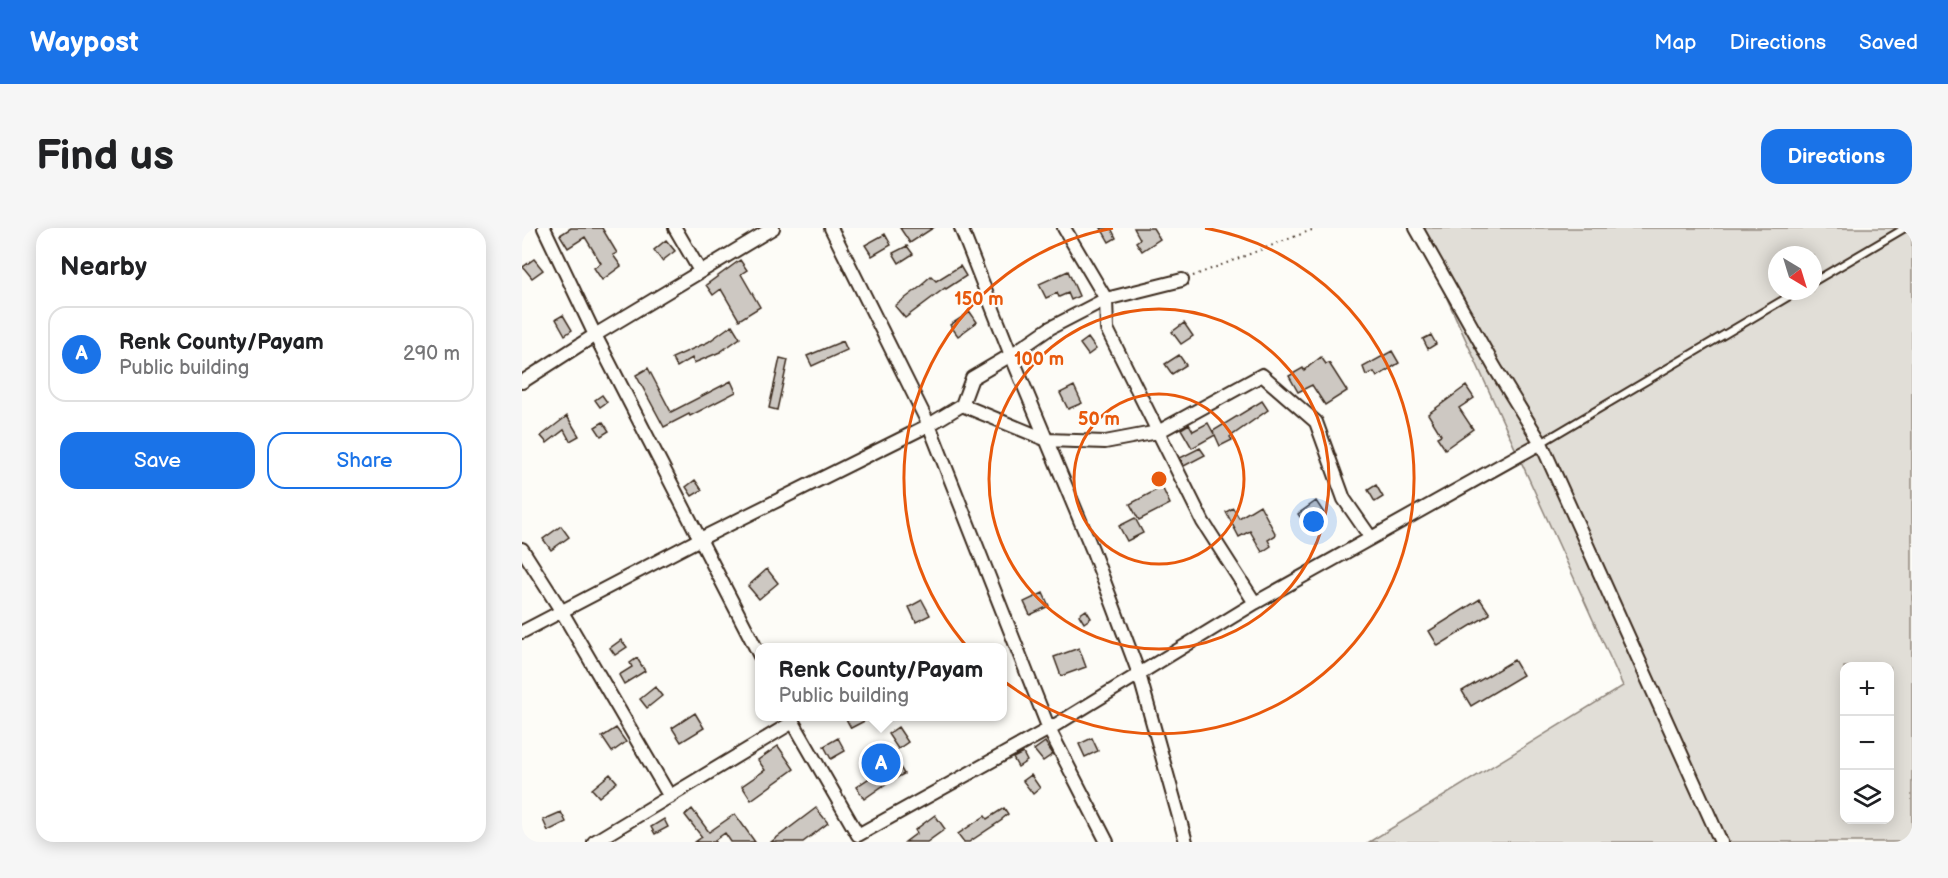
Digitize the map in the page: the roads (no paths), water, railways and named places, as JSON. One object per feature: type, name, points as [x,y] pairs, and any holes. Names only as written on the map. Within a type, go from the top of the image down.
[{"type":"street","points":[[544,228],[755,648]]},
{"type":"street","points":[[675,228],[700,271]]},
{"type":"street","points":[[522,381],[773,228]]},
{"type":"street","points":[[831,228],[928,425],[1049,729],[1107,842]]},
{"type":"street","points":[[961,228],[1092,549],[1139,674],[1186,842]]},
{"type":"street","points":[[1064,228],[1106,299],[1107,329],[1203,522],[1255,603]]},
{"type":"street","points":[[1416,228],[1495,368],[1541,442],[1721,842]]},
{"type":"street","points":[[522,633],[928,425],[962,405],[972,378],[1050,328],[1106,299],[1182,280]]},
{"type":"street","points":[[962,405],[1047,440],[1106,442],[1158,432],[1262,375],[1316,422],[1344,499],[1371,538]]},
{"type":"street","points":[[793,721],[855,840],[1049,729],[1255,603],[1541,442]]},
{"type":"street","points":[[522,549],[562,612],[670,797]]},
{"type":"street","points":[[594,842],[670,797],[789,721]]},
{"type":"lane","points":[[1822,277],[1905,228]]},
{"type":"lane","points":[[1541,442],[1783,300]]},
{"type":"place","name":"Renk County/Payam","points":[[881,763]]}]
